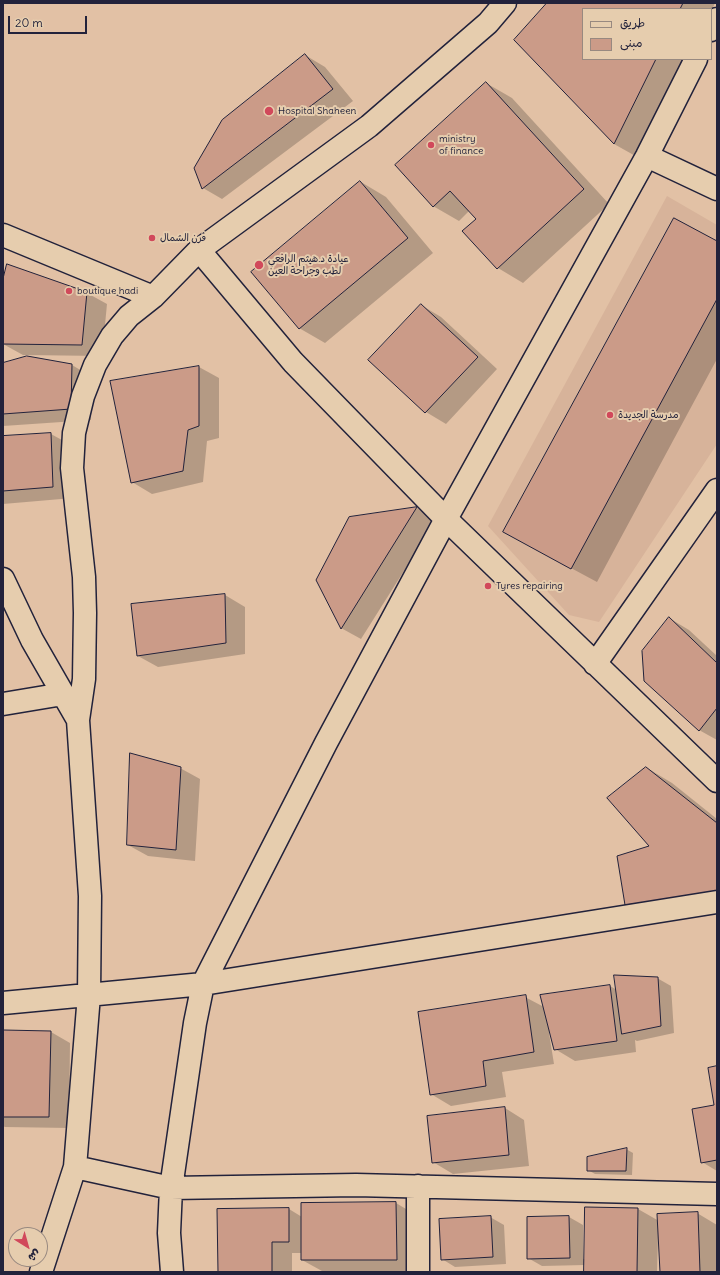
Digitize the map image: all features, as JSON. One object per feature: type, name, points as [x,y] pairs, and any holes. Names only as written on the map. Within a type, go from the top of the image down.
[{"type":"street","points":[[41,1272],[75,1167],[89,995],[90,896],[78,720],[84,679],[86,613],[84,577],[72,468],[74,433],[83,396],[95,365],[112,336],[129,316],[153,296],[199,250],[369,126],[488,23],[505,3]]},
{"type":"street","points":[[712,28],[717,19]]},
{"type":"street","points":[[172,1272],[170,1233],[171,1188],[195,1023],[203,984],[326,743],[446,519],[647,156],[695,60]]},
{"type":"street","points":[[647,156],[717,189]]},
{"type":"street","points":[[3,235],[153,296]]},
{"type":"street","points":[[199,250],[293,362],[446,519],[717,781]]},
{"type":"street","points":[[595,664],[717,490]]},
{"type":"street","points":[[3,579],[32,640],[78,720]]},
{"type":"street","points":[[3,704],[63,694]]},
{"type":"street","points":[[3,1003],[203,984],[717,902]]},
{"type":"street","points":[[75,1167],[171,1188],[356,1185],[717,1194]]},
{"type":"street","points":[[418,1186],[418,1272]]},
{"type":"shaded area","points":[[667,196],[717,225],[717,444],[599,622],[569,615],[488,526]]},
{"type":"building","points":[[547,3],[683,3],[680,8],[582,8],[582,60],[656,60],[614,144],[514,40]]},
{"type":"building","points":[[305,54],[333,89],[202,189],[194,168],[222,120]]},
{"type":"building","points":[[486,82],[584,189],[497,269],[462,231],[476,219],[450,191],[433,207],[395,165]]},
{"type":"building","points":[[360,181],[408,238],[299,329],[251,272]]},
{"type":"building","name":"مدرسة الجديدة","points":[[674,218],[717,241],[717,299],[571,569],[503,532]]},
{"type":"building","points":[[7,264],[87,292],[82,345],[3,344],[3,279]]},
{"type":"building","points":[[421,304],[478,357],[425,413],[368,360]]},
{"type":"building","points":[[27,356],[72,364],[71,409],[3,414],[3,363]]},
{"type":"building","points":[[199,366],[199,426],[188,430],[183,471],[131,483],[110,381]]},
{"type":"building","points":[[51,433],[53,487],[3,491],[3,436]]},
{"type":"building","points":[[417,507],[341,629],[316,580],[349,517]]},
{"type":"building","points":[[225,594],[226,643],[137,656],[131,604]]},
{"type":"building","points":[[669,617],[717,663],[717,708],[699,731],[644,681],[642,651]]},
{"type":"building","points":[[130,753],[181,767],[176,850],[127,845]]},
{"type":"building","points":[[646,767],[717,823],[717,893],[625,905],[617,856],[649,846],[607,798]]},
{"type":"building","points":[[614,975],[658,977],[661,1026],[622,1034]]},
{"type":"building","points":[[610,985],[617,1041],[554,1050],[540,995]]},
{"type":"building","points":[[526,995],[534,1052],[483,1061],[486,1086],[430,1095],[418,1012]]},
{"type":"building","points":[[3,1030],[51,1031],[49,1117],[3,1117]]},
{"type":"building","points":[[717,1066],[717,1160],[701,1163],[692,1109],[714,1105],[708,1068]]},
{"type":"building","points":[[505,1107],[509,1155],[432,1163],[427,1116]]},
{"type":"building","points":[[627,1148],[626,1171],[587,1171],[587,1157]]},
{"type":"building","points":[[396,1202],[397,1260],[301,1260],[301,1203]]},
{"type":"building","points":[[585,1207],[638,1208],[637,1272],[584,1272]]},
{"type":"building","points":[[289,1208],[289,1242],[272,1242],[272,1272],[218,1272],[217,1209]]},
{"type":"building","points":[[698,1212],[700,1272],[660,1272],[657,1214]]},
{"type":"building","points":[[491,1216],[493,1257],[441,1260],[439,1219]]},
{"type":"building","points":[[569,1216],[570,1258],[527,1259],[527,1217]]},
{"type":"place","name":"Hospital Shaheen","points":[[269,111]]},
{"type":"place","name":"ministry of finance","points":[[431,145]]},
{"type":"place","name":"فرن الشمال","points":[[152,238]]},
{"type":"place","name":"عيادة د.هيثم الرافعي لطب وجراحة العين","points":[[259,265]]},
{"type":"place","name":"boutique hadi","points":[[69,291]]},
{"type":"place","name":"مدرسة الجديدة","points":[[610,415]]},
{"type":"place","name":"Tyres repairing","points":[[488,586]]}]
